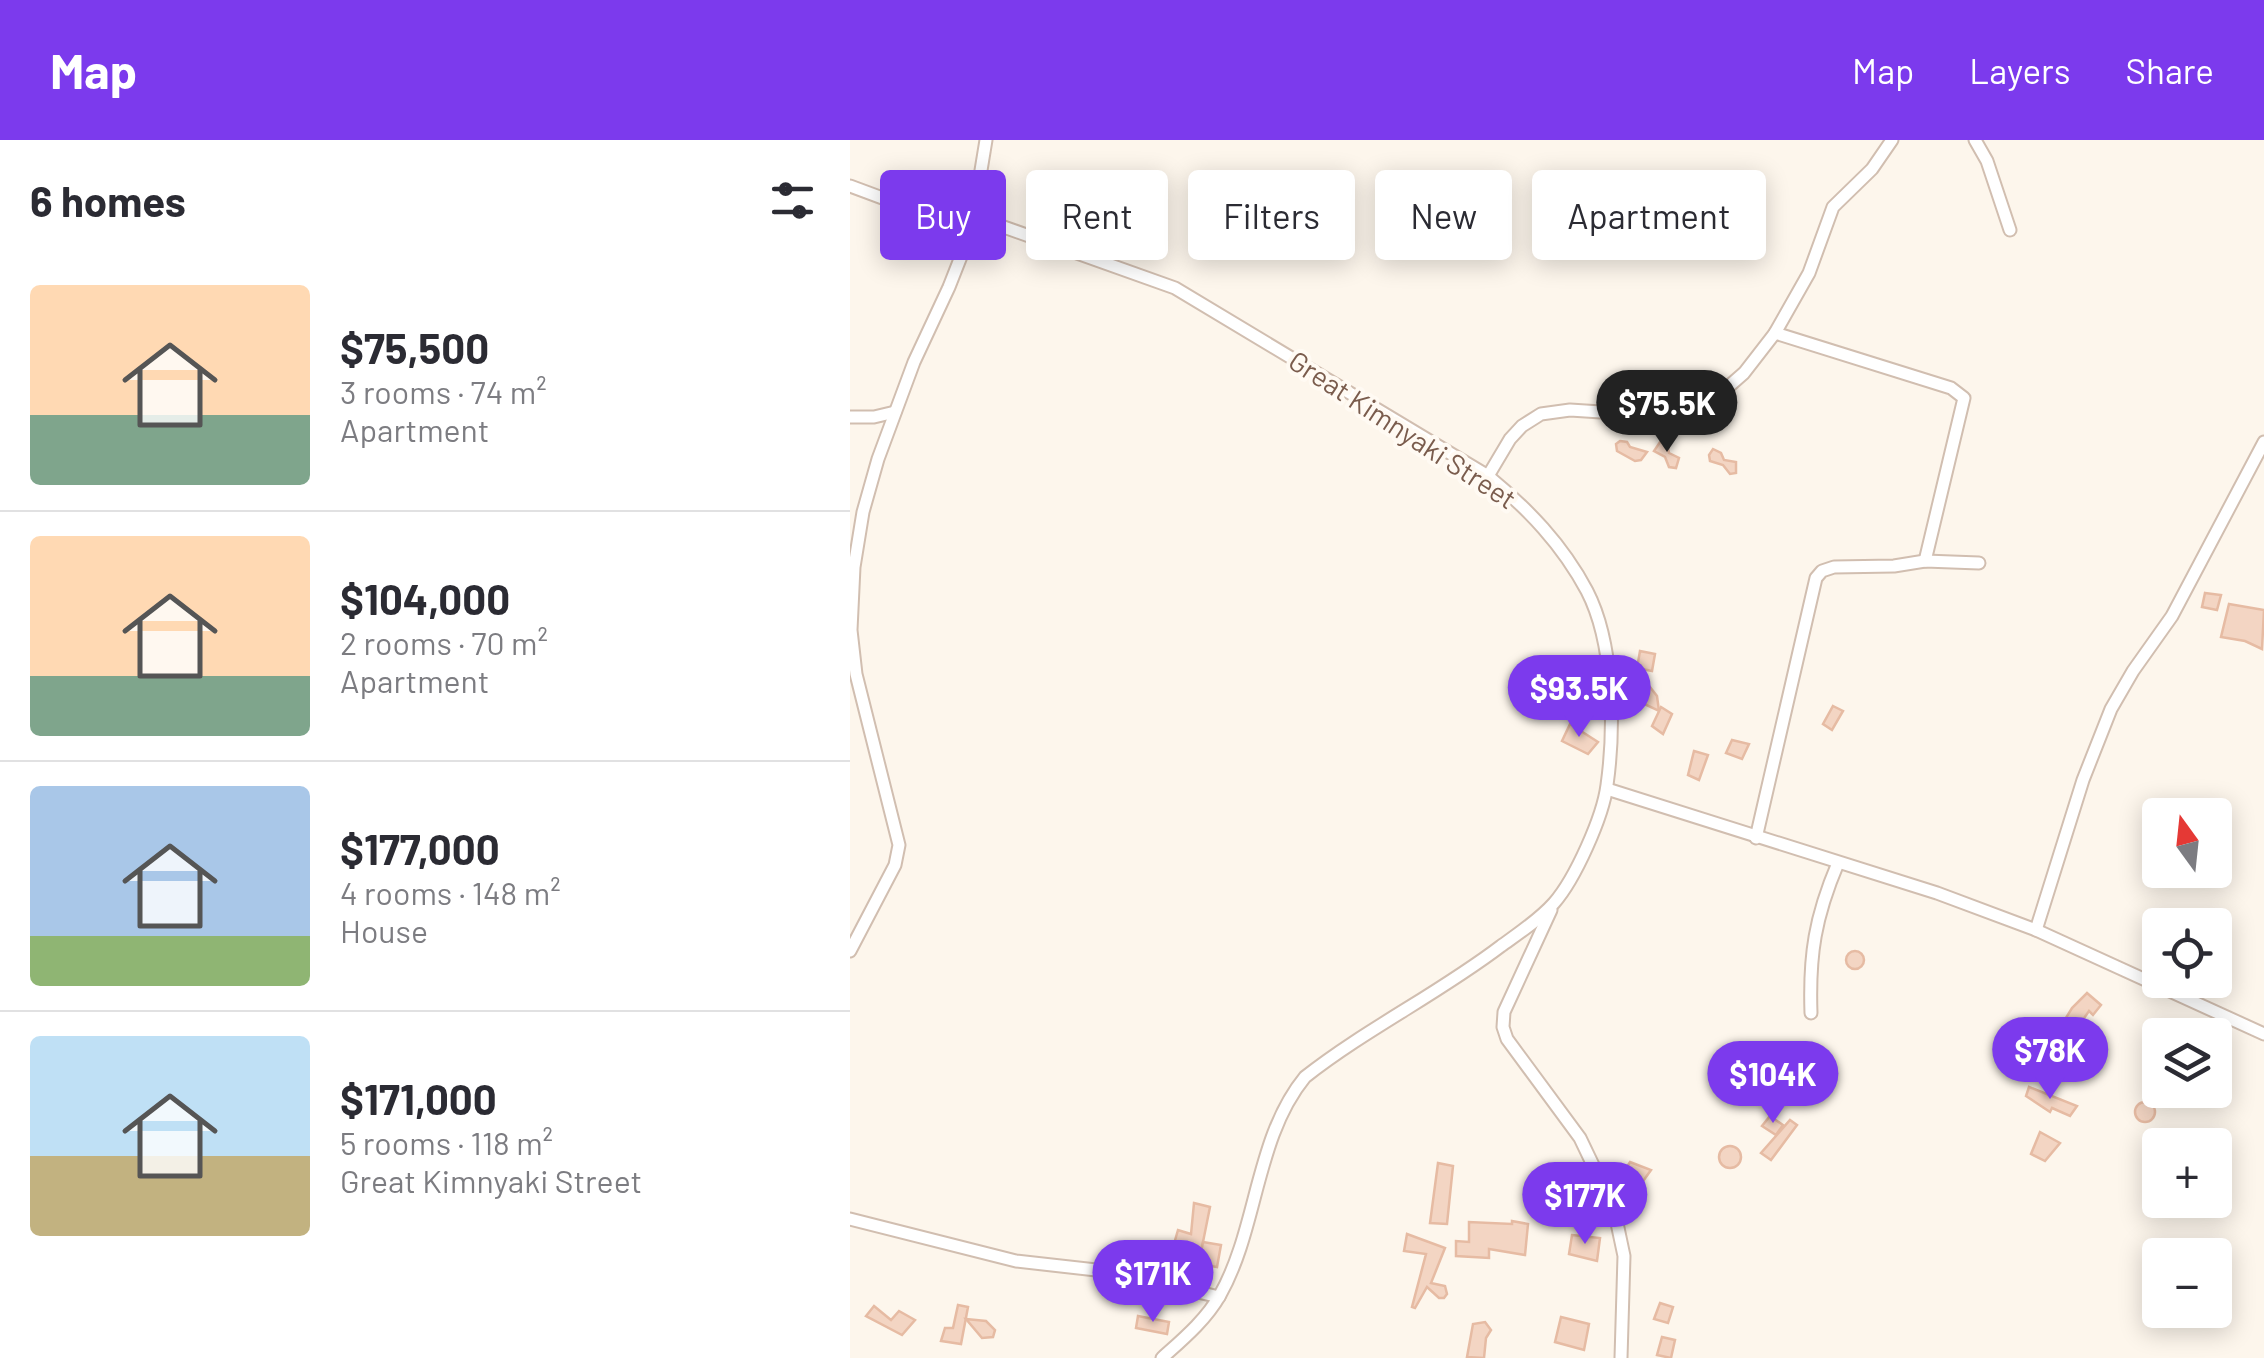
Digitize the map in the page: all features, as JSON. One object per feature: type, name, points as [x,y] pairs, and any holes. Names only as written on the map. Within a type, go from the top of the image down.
[{"type":"street","points":[[981,170],[986,140]]},
{"type":"street","points":[[1975,140],[1987,161],[2010,230]]},
{"type":"street","points":[[1488,476],[1510,439],[1541,414],[1570,410],[1662,416],[1696,407],[1720,394],[1744,373],[1775,332],[1809,273],[1833,207],[1894,141]]},
{"type":"street","points":[[850,186],[880,197]]},
{"type":"street","name":"Great Kimnyaki Street","points":[[1006,228],[1175,288],[1488,476],[1532,513],[1588,594],[1603,644],[1612,711],[1607,790],[1589,839],[1555,902],[1469,971],[1304,1078],[1292,1092],[1277,1127],[1237,1255],[1219,1297],[1189,1334],[1162,1358]]},
{"type":"street","points":[[850,951],[896,865],[900,845],[856,674],[851,630],[854,566],[863,512],[895,412],[958,260]]},
{"type":"street","points":[[1775,332],[1951,388],[1964,398],[1925,562]]},
{"type":"street","points":[[850,417],[895,412]]},
{"type":"street","points":[[2036,930],[2083,780],[2111,709],[2172,616],[2264,442]]},
{"type":"street","points":[[1756,838],[1816,578],[1834,567],[1979,563]]},
{"type":"street","points":[[1607,790],[1937,892],[2036,930],[2264,1034]]},
{"type":"street","points":[[1811,1013],[1813,939],[1838,863]]},
{"type":"street","points":[[1555,902],[1504,1012],[1503,1027],[1527,1069],[1580,1138],[1614,1209],[1624,1256],[1620,1358]]},
{"type":"street","points":[[850,1219],[1016,1261],[1114,1272],[1219,1297]]},
{"type":"building","points":[[1620,441],[1647,452],[1635,461],[1617,451]]},
{"type":"building","points":[[1660,442],[1667,443],[1669,453],[1679,458],[1676,468],[1669,467],[1665,457],[1654,451]]},
{"type":"building","points":[[1713,449],[1724,460],[1736,462],[1736,473],[1730,474],[1723,465],[1710,461]]},
{"type":"building","points":[[2205,593],[2221,595],[2217,610],[2202,607]]},
{"type":"building","points":[[2229,604],[2264,610],[2262,649],[2221,637]]},
{"type":"building","points":[[1640,651],[1655,654],[1652,671],[1637,668]]},
{"type":"building","points":[[1650,687],[1657,696],[1659,711],[1640,702],[1641,693]]},
{"type":"building","points":[[1833,706],[1843,711],[1832,730],[1823,724]]},
{"type":"building","points":[[1661,707],[1672,714],[1663,734],[1652,726]]},
{"type":"building","points":[[1570,724],[1598,742],[1588,754],[1562,741]]},
{"type":"building","points":[[1732,740],[1749,744],[1742,759],[1726,753]]},
{"type":"building","points":[[1694,751],[1708,755],[1699,780],[1688,775]]},
{"type":"building","points":[[1855,951],[1862,953],[1862,967],[1855,969],[1848,967],[1846,960],[1848,953]]},
{"type":"building","points":[[2087,993],[2101,1005],[2093,1015],[2089,1011],[2080,1024],[2061,1026],[2072,1008]]},
{"type":"building","points":[[2029,1087],[2077,1106],[2070,1116],[2052,1108],[2050,1112],[2026,1096]]},
{"type":"building","points":[[2138,1105],[2153,1108],[2152,1119],[2138,1119]]},
{"type":"building","points":[[1770,1116],[1783,1125],[1776,1135],[1762,1126]]},
{"type":"building","points":[[1790,1120],[1797,1125],[1771,1160],[1761,1153]]},
{"type":"building","points":[[2040,1132],[2060,1143],[2045,1161],[2031,1154]]},
{"type":"building","points":[[1730,1146],[1738,1149],[1738,1165],[1730,1168],[1722,1165],[1719,1157],[1722,1149]]},
{"type":"building","points":[[1630,1162],[1651,1170],[1636,1191],[1617,1183]]},
{"type":"building","points":[[1438,1163],[1453,1166],[1447,1224],[1430,1223]]},
{"type":"building","points":[[1194,1203],[1210,1207],[1201,1252],[1174,1244],[1178,1230],[1191,1234]]},
{"type":"building","points":[[1469,1222],[1528,1224],[1525,1255],[1489,1249],[1489,1258],[1456,1256],[1456,1241],[1469,1242]]},
{"type":"building","points":[[1407,1234],[1445,1248],[1431,1283],[1445,1286],[1447,1294],[1439,1298],[1427,1287],[1415,1308],[1412,1307],[1426,1254],[1404,1251]]},
{"type":"building","points":[[1572,1235],[1600,1238],[1597,1261],[1569,1254]]},
{"type":"building","points":[[1203,1242],[1221,1245],[1217,1267],[1199,1264]]},
{"type":"building","points":[[1660,1303],[1673,1307],[1668,1323],[1654,1319]]},
{"type":"building","points":[[958,1305],[968,1307],[961,1344],[941,1341],[945,1328],[953,1328]]},
{"type":"building","points":[[874,1306],[891,1320],[899,1311],[915,1320],[902,1335],[866,1316]]},
{"type":"building","points":[[1138,1316],[1169,1322],[1167,1334],[1136,1328]]},
{"type":"building","points":[[1561,1317],[1589,1324],[1584,1350],[1555,1342]]},
{"type":"building","points":[[966,1319],[986,1321],[995,1330],[993,1337],[982,1338]]},
{"type":"building","points":[[1485,1322],[1491,1330],[1484,1358],[1467,1357],[1473,1324]]},
{"type":"building","points":[[1662,1337],[1675,1340],[1671,1358],[1657,1355]]}]
